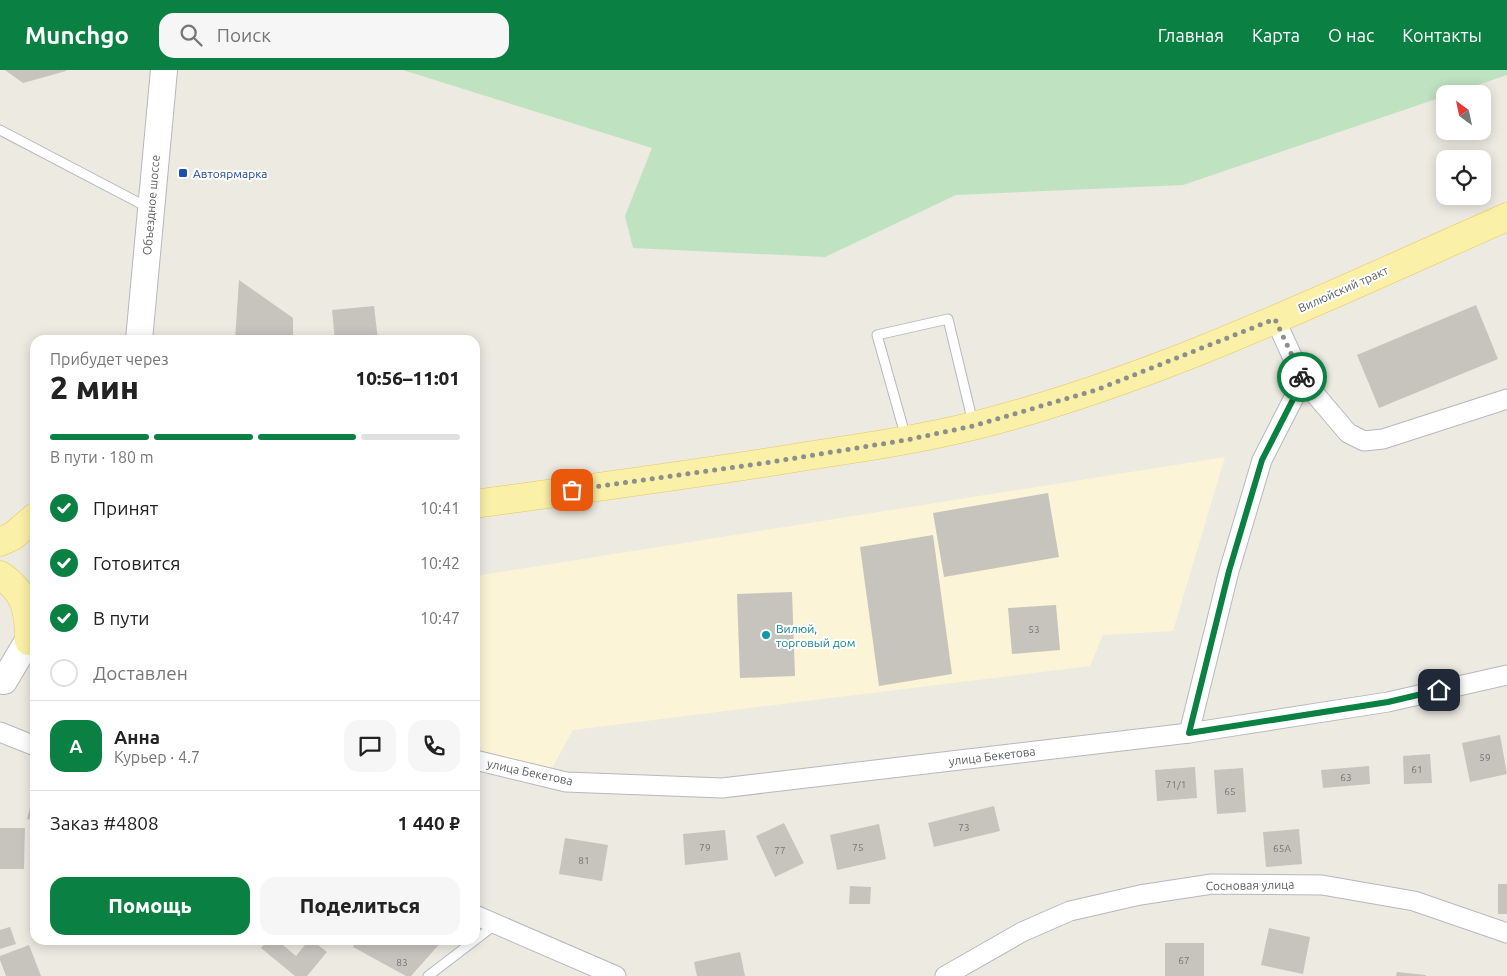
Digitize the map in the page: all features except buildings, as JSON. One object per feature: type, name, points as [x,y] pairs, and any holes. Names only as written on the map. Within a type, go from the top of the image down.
[{"type":"main road","name":"Объездное шоссе","points":[[139,335],[164,70]]},
{"type":"main road","name":"Вилюйский тракт","points":[[480,503],[765,463],[906,440],[973,426],[1096,390],[1275,319],[1507,217]]},
{"type":"main road","points":[[0,542],[13,536],[30,521]]},
{"type":"main road","points":[[0,568],[22,573],[30,578]]},
{"type":"main road","points":[[0,575],[6,579],[22,598],[30,628]]},
{"type":"main road","points":[[2,683],[30,647]]},
{"type":"street","points":[[1275,319],[1303,380],[1348,433],[1364,441],[1383,439],[1507,399]]},
{"type":"street","points":[[1189,733],[1229,571],[1262,460],[1303,380]]},
{"type":"street","name":"улица Бекетова","points":[[480,761],[566,782],[722,788],[1189,733],[1388,702],[1507,675]]},
{"type":"street","points":[[0,732],[30,744]]},
{"type":"street","name":"Сосновая улица","points":[[945,976],[1022,932],[1070,911],[1140,895],[1212,884],[1322,885],[1414,902],[1507,932]]},
{"type":"street","points":[[480,917],[616,976]]},
{"type":"lane","points":[[0,130],[150,209]]},
{"type":"lane","points":[[906,440],[876,335],[948,319],[973,426]]},
{"type":"lane","points":[[480,937],[497,924]]},
{"type":"lane","points":[[428,976],[469,945]]},
{"type":"shaded area","points":[[1225,457],[1173,631],[1103,635],[1090,666],[573,730],[550,772],[480,753],[480,575]]},
{"type":"green space","points":[[403,70],[1507,70],[1507,75],[1478,85],[1436,85],[1436,99],[1183,185],[956,195],[825,257],[633,248],[625,216],[652,148]]},
{"type":"way so far","points":[[572,490],[765,463],[906,440],[973,426],[1096,390],[1275,319],[1302,377]]},
{"type":"place","name":"Автоярмарка","points":[[183,173]]},
{"type":"place","name":"Вилюй, торговый дом","points":[[766,635]]},
{"type":"route","points":[[1302,377],[1303,380],[1262,460],[1229,571],[1189,733],[1388,702],[1439,690]]}]
